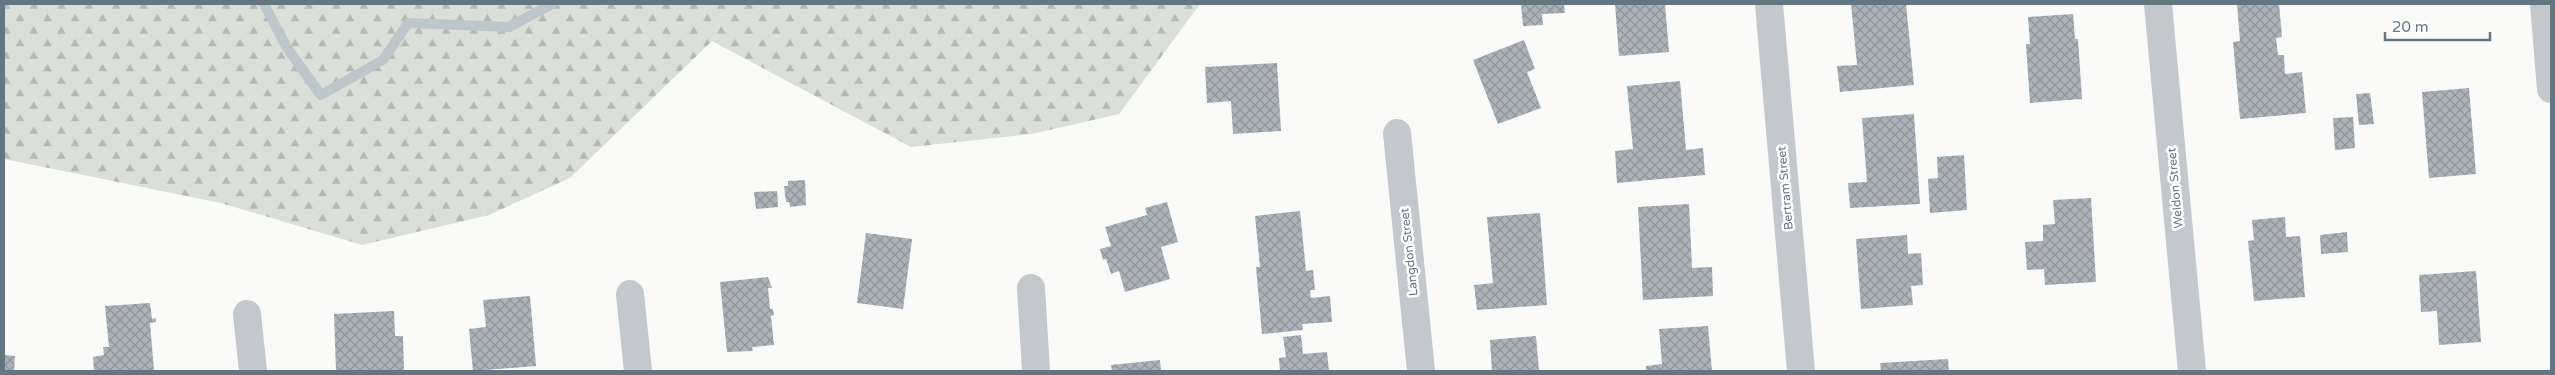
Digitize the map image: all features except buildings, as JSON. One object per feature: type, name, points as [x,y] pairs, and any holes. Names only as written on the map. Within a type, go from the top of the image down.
[{"type":"street","name":"Bertram Street","points":[[1769,4],[1801,371]]},
{"type":"street","name":"Weldon Street","points":[[2158,4],[2192,371]]},
{"type":"street","points":[[2544,4],[2551,89]]},
{"type":"street","name":"Langdon Street","points":[[1397,133],[1421,371]]},
{"type":"street","points":[[1030,288],[1036,371]]},
{"type":"street","points":[[630,294],[638,371]]},
{"type":"street","points":[[247,314],[253,371]]},
{"type":"green space","points":[[4,4],[1200,4],[1119,114],[1032,134],[911,147],[712,41],[570,178],[489,215],[362,245],[221,203],[4,159]]},
{"type":"waterway","points":[[264,4],[287,48],[321,95],[383,60],[408,23],[509,27],[552,4]]}]
